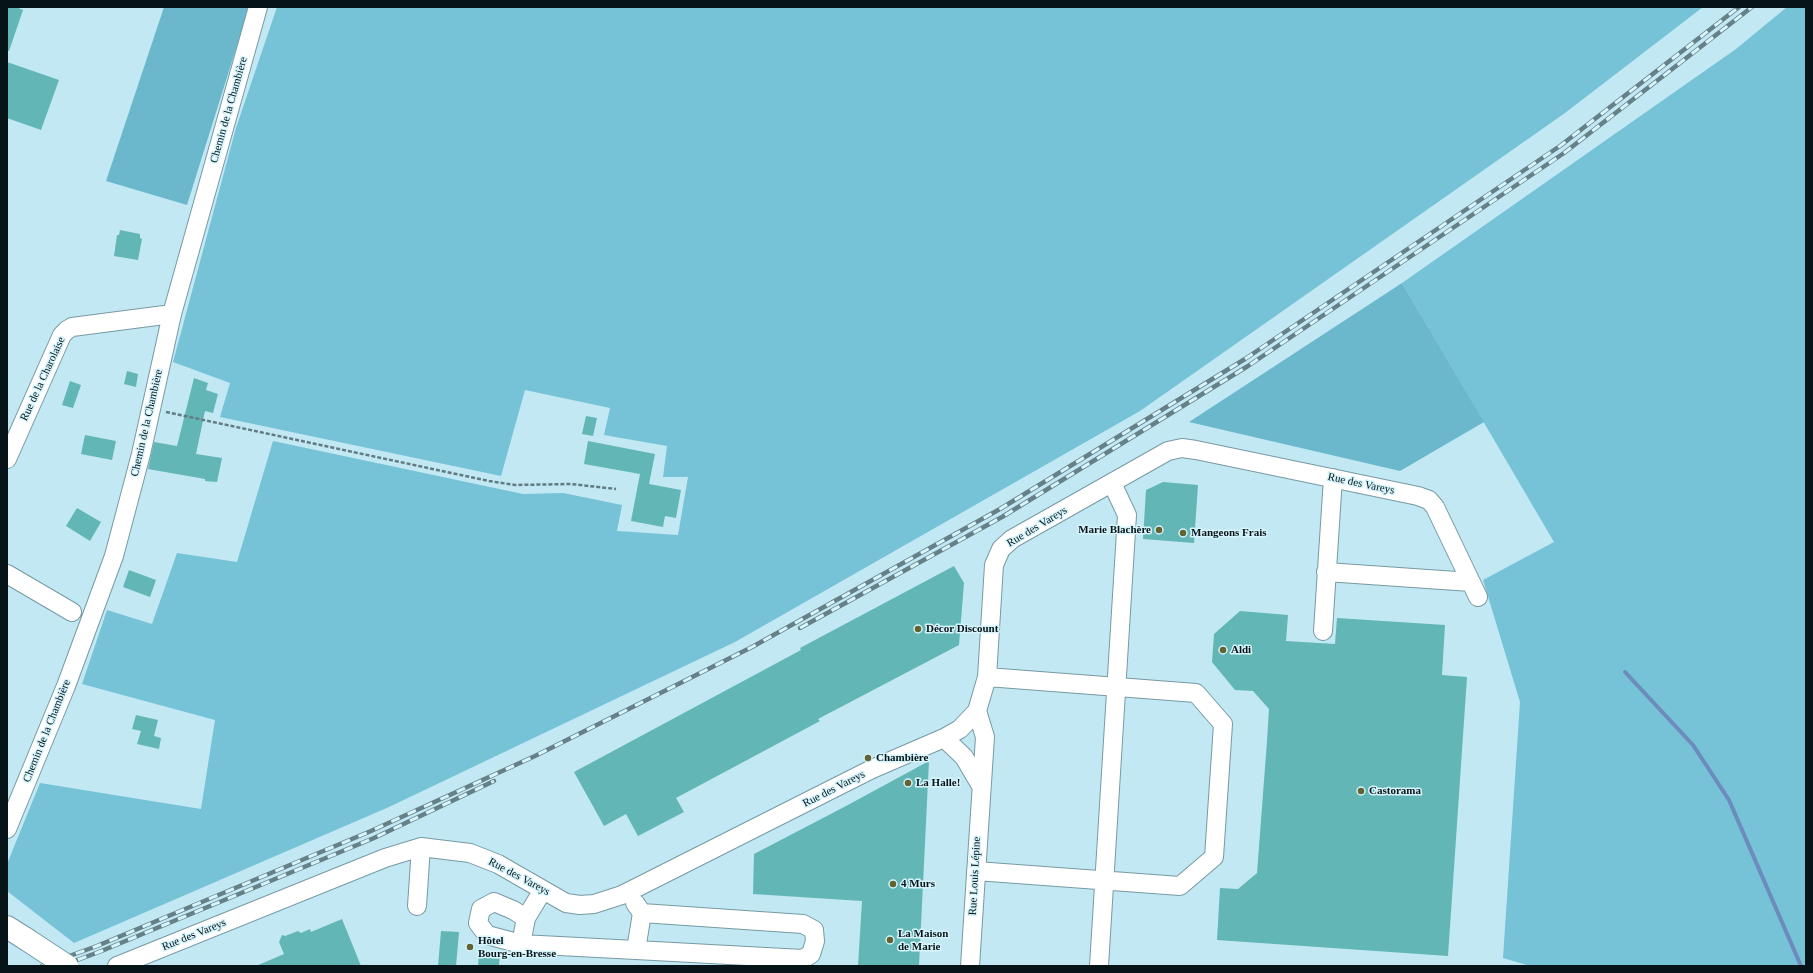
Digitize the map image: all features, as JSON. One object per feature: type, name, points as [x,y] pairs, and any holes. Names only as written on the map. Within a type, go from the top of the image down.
[{"type":"main road","points":[[7,927],[67,966]]},
{"type":"street","name":"Chemin de la Chambière","points":[[7,829],[66,686],[114,556],[141,454],[172,314],[258,7]]},
{"type":"street","name":"Rue de la Charolaise","points":[[7,459],[62,335],[67,330],[72,328],[172,314]]},
{"type":"street","name":"Rue des Vareys","points":[[117,966],[386,858],[421,848],[470,853],[498,864],[566,903],[580,905],[594,904],[628,892],[872,769],[944,738],[960,729],[977,711],[987,677],[994,565],[1001,549],[1012,540],[1168,451],[1182,448],[1196,450],[1418,496],[1429,500],[1435,507],[1475,589],[1326,572]]},
{"type":"street","points":[[1322,631],[1333,478]]},
{"type":"street","points":[[1099,966],[1127,515],[1112,483]]},
{"type":"street","points":[[7,574],[72,612]]},
{"type":"street","points":[[976,871],[1180,886],[1214,857],[1223,724],[1196,693],[987,677]]},
{"type":"street","name":"Rue Louis Lépine","points":[[970,966],[985,737],[977,711]]},
{"type":"street","points":[[944,738],[964,757],[981,786]]},
{"type":"street","points":[[417,906],[421,848]]},
{"type":"street","points":[[520,944],[526,918],[543,890]]},
{"type":"street","points":[[628,892],[642,913],[636,950]]},
{"type":"street","points":[[526,918],[513,910],[494,902],[481,909],[478,923],[487,935],[520,944],[803,959],[811,954],[815,941],[814,930],[803,924],[642,913]]},
{"type":"path","points":[[151,409],[489,481],[515,485],[571,484],[616,489]]},
{"type":"shaded area","points":[[164,7],[249,7],[187,205],[106,181]]},
{"type":"shaded area","points":[[277,7],[1703,7],[1565,113],[1140,411],[735,642],[389,807],[74,943],[7,891],[7,864],[40,783],[201,809],[215,720],[82,684],[107,610],[152,624],[177,553],[237,562],[273,441],[523,494],[563,493],[622,505],[617,531],[678,535],[688,477],[663,477],[667,446],[604,435],[610,408],[525,390],[501,476],[220,417],[230,383],[173,362],[236,128]]},
{"type":"shaded area","points":[[1787,7],[1806,7],[1806,966],[1530,966],[1503,958],[1520,702],[1483,580],[1554,542],[1402,283],[1736,49]]},
{"type":"shaded area","points":[[1402,283],[1484,422],[1400,471],[1189,422]]},
{"type":"building","points":[[7,7],[16,7],[23,10],[9,51],[7,51]]},
{"type":"building","points":[[7,62],[59,80],[41,130],[7,118]]},
{"type":"building","points":[[120,230],[140,234],[140,238],[142,239],[138,260],[114,256],[117,235],[119,235]]},
{"type":"building","points":[[127,371],[138,374],[136,387],[124,384]]},
{"type":"building","points":[[194,378],[208,383],[206,390],[218,394],[213,413],[205,411],[196,454],[222,458],[217,482],[205,481],[205,479],[148,469],[154,442],[177,446]]},
{"type":"building","points":[[70,381],[81,385],[73,408],[62,405]]},
{"type":"building","points":[[586,416],[597,418],[593,436],[582,434]]},
{"type":"building","points":[[85,435],[116,441],[112,460],[81,454]]},
{"type":"building","points":[[588,441],[655,454],[649,484],[681,490],[676,518],[665,516],[663,527],[631,521],[640,474],[584,464]]},
{"type":"building","points":[[1163,482],[1198,485],[1194,543],[1143,539],[1146,490]]},
{"type":"building","points":[[77,508],[101,522],[90,541],[66,526]]},
{"type":"building","points":[[954,566],[964,583],[959,645],[818,719],[820,721],[676,798],[684,812],[638,836],[626,814],[604,826],[574,772],[801,650],[800,648]]},
{"type":"building","points":[[129,570],[156,580],[150,597],[123,587]]},
{"type":"building","name":"Castorama","points":[[1240,611],[1288,615],[1286,641],[1335,644],[1337,618],[1445,625],[1442,675],[1467,677],[1448,956],[1217,940],[1220,888],[1238,889],[1257,873],[1267,741],[1269,709],[1253,691],[1235,690],[1212,662],[1214,634]]},
{"type":"building","points":[[136,715],[158,720],[154,736],[161,738],[159,749],[137,744],[141,731],[132,729]]},
{"type":"building","points":[[929,761],[919,966],[858,966],[862,901],[753,894],[754,854]]},
{"type":"building","points":[[342,919],[361,966],[256,966],[284,954],[279,942],[282,935],[285,936],[298,931],[301,933],[310,929],[311,932]]},
{"type":"building","points":[[441,931],[459,932],[456,966],[438,966]]},
{"type":"building","points":[[484,952],[500,953],[499,966],[478,966],[479,954],[483,955]]},
{"type":"waterway","points":[[1625,672],[1693,745],[1729,800],[1801,966]]},
{"type":"railway","points":[[42,966],[97,946],[371,831],[535,756],[752,647],[1000,509],[1245,359],[1560,146],[1739,7]]},
{"type":"railway","points":[[800,628],[1002,517],[1248,366],[1564,153],[1752,7]]},
{"type":"railway","points":[[61,966],[99,952],[374,838],[494,781]]},
{"type":"place","name":"Marie Blachère","points":[[1159,530]]},
{"type":"place","name":"Mangeons Frais","points":[[1183,533]]},
{"type":"place","name":"Décor Discount","points":[[918,629]]},
{"type":"place","name":"Aldi","points":[[1223,650]]},
{"type":"place","name":"Chambière","points":[[868,758]]},
{"type":"place","name":"La Halle!","points":[[908,783]]},
{"type":"place","name":"Castorama","points":[[1361,791]]},
{"type":"place","name":"4 Murs","points":[[893,884]]},
{"type":"place","name":"La Maison de Marie","points":[[890,940]]},
{"type":"place","name":"Hôtel Bourg-en-Bresse","points":[[470,947]]}]
